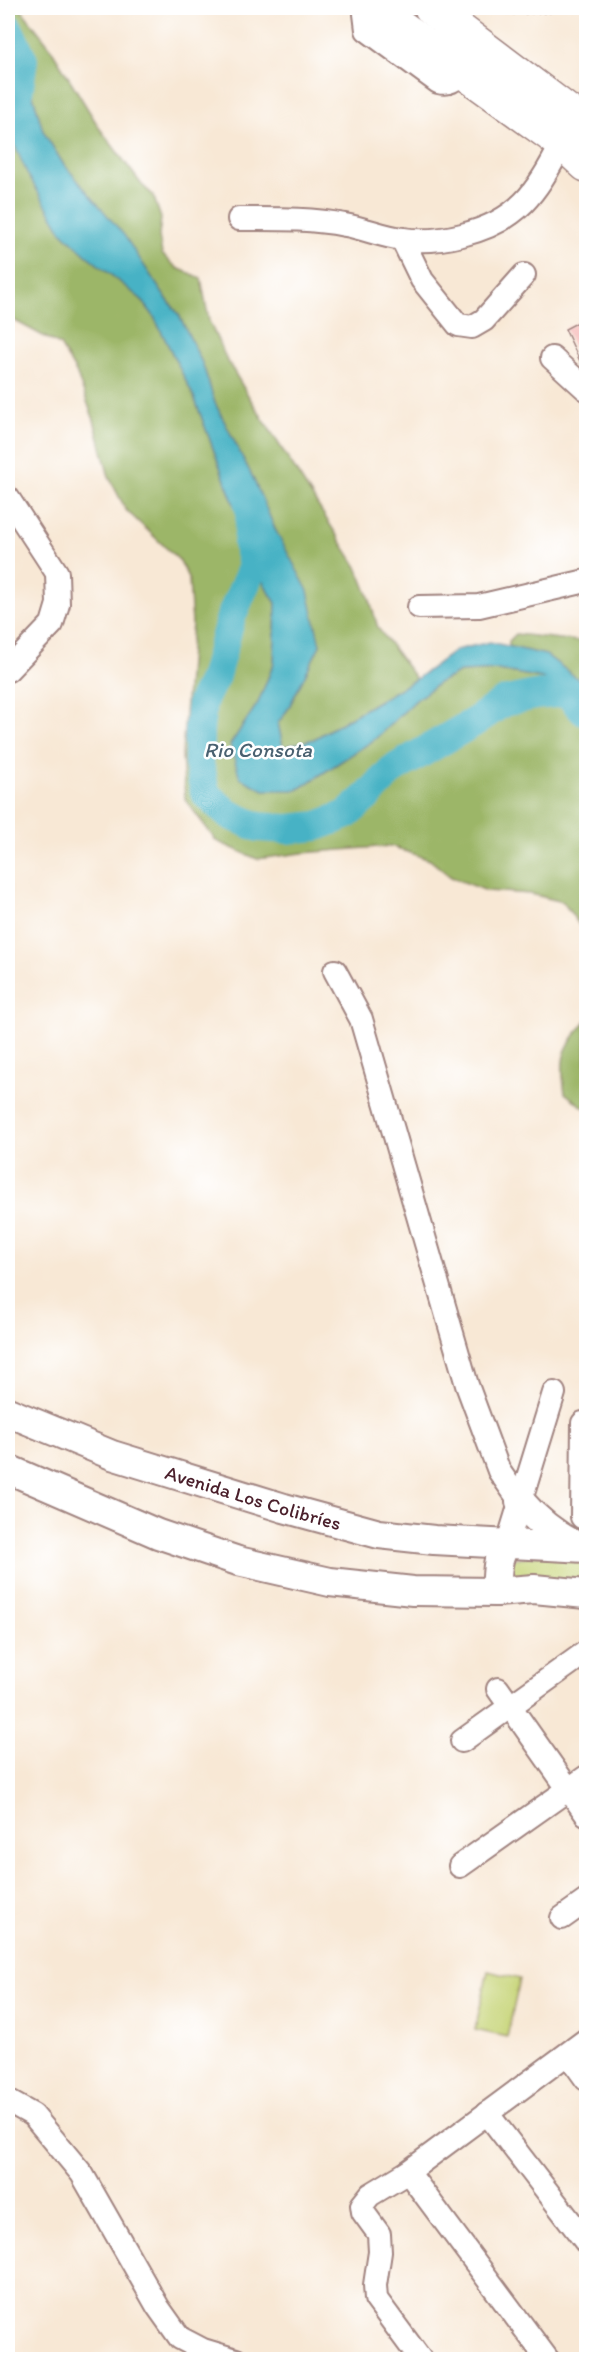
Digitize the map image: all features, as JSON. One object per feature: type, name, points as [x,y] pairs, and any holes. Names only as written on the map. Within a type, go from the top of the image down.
[{"type":"highway","points":[[375,8],[462,72],[574,134]]},
{"type":"highway","points":[[431,8],[574,134],[586,165]]},
{"type":"main road","name":"Avenida Los Colibríes","points":[[8,1412],[112,1455],[284,1508],[379,1534],[434,1540],[508,1542],[543,1547],[583,1548]]},
{"type":"main road","points":[[8,1469],[158,1534],[238,1561],[330,1582],[413,1591],[496,1592],[534,1589],[586,1594]]},
{"type":"main road","points":[[520,1501],[543,1526],[557,1536],[583,1548]]},
{"type":"main road","points":[[496,1592],[498,1561],[501,1550],[508,1542]]},
{"type":"street","points":[[369,8],[365,14],[367,30],[438,82],[446,84],[452,82],[462,72]]},
{"type":"street","points":[[239,219],[289,219],[343,224],[402,239],[439,241],[484,230],[510,216],[535,190],[574,134]]},
{"type":"street","points":[[402,239],[422,280],[458,325],[472,327],[484,320],[524,275]]},
{"type":"street","points":[[552,358],[586,389]]},
{"type":"street","points":[[8,498],[57,573],[58,604],[52,624],[8,670]]},
{"type":"street","points":[[419,608],[479,606],[586,581]]},
{"type":"street","points":[[335,971],[361,1019],[467,1385],[499,1471],[520,1501]]},
{"type":"street","points":[[508,1542],[554,1393]]},
{"type":"street","points":[[545,1422],[585,1423],[582,1517],[586,1517]]},
{"type":"street","points":[[462,1741],[504,1697],[586,1652]]},
{"type":"street","points":[[504,1697],[578,1783],[586,1814]]},
{"type":"street","points":[[460,1866],[578,1783]]},
{"type":"street","points":[[562,1918],[586,1901]]},
{"type":"street","points":[[421,2360],[376,2299],[375,2285],[380,2252],[379,2234],[363,2212],[362,2205],[370,2195],[408,2172],[586,2040]]},
{"type":"street","points":[[568,2054],[586,2079]]},
{"type":"street","points":[[8,2101],[33,2115],[82,2174],[158,2307],[180,2338],[203,2350],[236,2360]]},
{"type":"street","points":[[487,2114],[586,2242]]},
{"type":"street","points":[[408,2172],[548,2360]]},
{"type":"path","points":[[490,8],[508,14],[586,10]]},
{"type":"green space","points":[[8,8],[20,8],[48,44],[100,129],[142,185],[153,195],[161,218],[159,236],[162,254],[177,268],[201,278],[209,321],[226,358],[357,567],[378,628],[416,679],[314,739],[283,747],[278,723],[288,709],[320,645],[275,529],[253,478],[215,403],[203,365],[179,315],[62,162],[43,131],[23,60],[8,34]]},
{"type":"green space","points":[[8,118],[10,135],[62,232],[85,254],[141,299],[153,315],[194,397],[236,510],[253,566],[276,603],[274,663],[258,703],[230,745],[297,790],[374,740],[416,700],[440,682],[460,672],[498,670],[542,678],[567,692],[586,716],[586,942],[583,930],[563,902],[531,894],[487,891],[451,877],[430,860],[391,846],[257,859],[216,841],[185,799],[182,754],[192,623],[189,580],[180,561],[126,510],[109,477],[94,420],[76,372],[60,345],[8,317]]},
{"type":"green space","points":[[516,634],[586,642],[586,685],[546,655],[509,647],[509,641]]},
{"type":"green space","points":[[586,1021],[586,1109],[565,1093],[563,1061],[572,1039]]},
{"type":"green space","points":[[586,1548],[586,1594],[552,1592],[498,1571],[497,1561]]},
{"type":"green space","points":[[488,1971],[520,1979],[507,2037],[475,2030]]},
{"type":"water","name":"Rio Consota","points":[[8,34],[23,60],[43,131],[62,162],[124,235],[179,315],[203,365],[215,403],[253,478],[275,529],[308,591],[320,645],[288,709],[278,723],[283,747],[314,739],[416,679],[456,650],[490,642],[546,655],[586,685],[586,716],[567,692],[542,678],[498,670],[460,672],[440,682],[416,700],[374,740],[297,790],[264,790],[240,778],[230,745],[258,703],[274,663],[276,603],[253,566],[236,510],[194,397],[153,315],[141,299],[85,254],[62,232],[28,175],[10,135]]},
{"type":"building","points":[[586,318],[586,374],[565,329]]},
{"type":"waterway","points":[[8,28],[23,60],[17,100]]},
{"type":"waterway","points":[[249,506],[251,512],[248,544],[253,566],[231,617],[215,676],[202,702],[199,731],[199,763],[205,793],[228,814],[258,827],[288,829],[317,826],[346,815],[392,770],[476,721],[503,702],[535,695],[567,692],[586,711]]},
{"type":"waterway","points":[[8,2355],[12,2360]]}]
